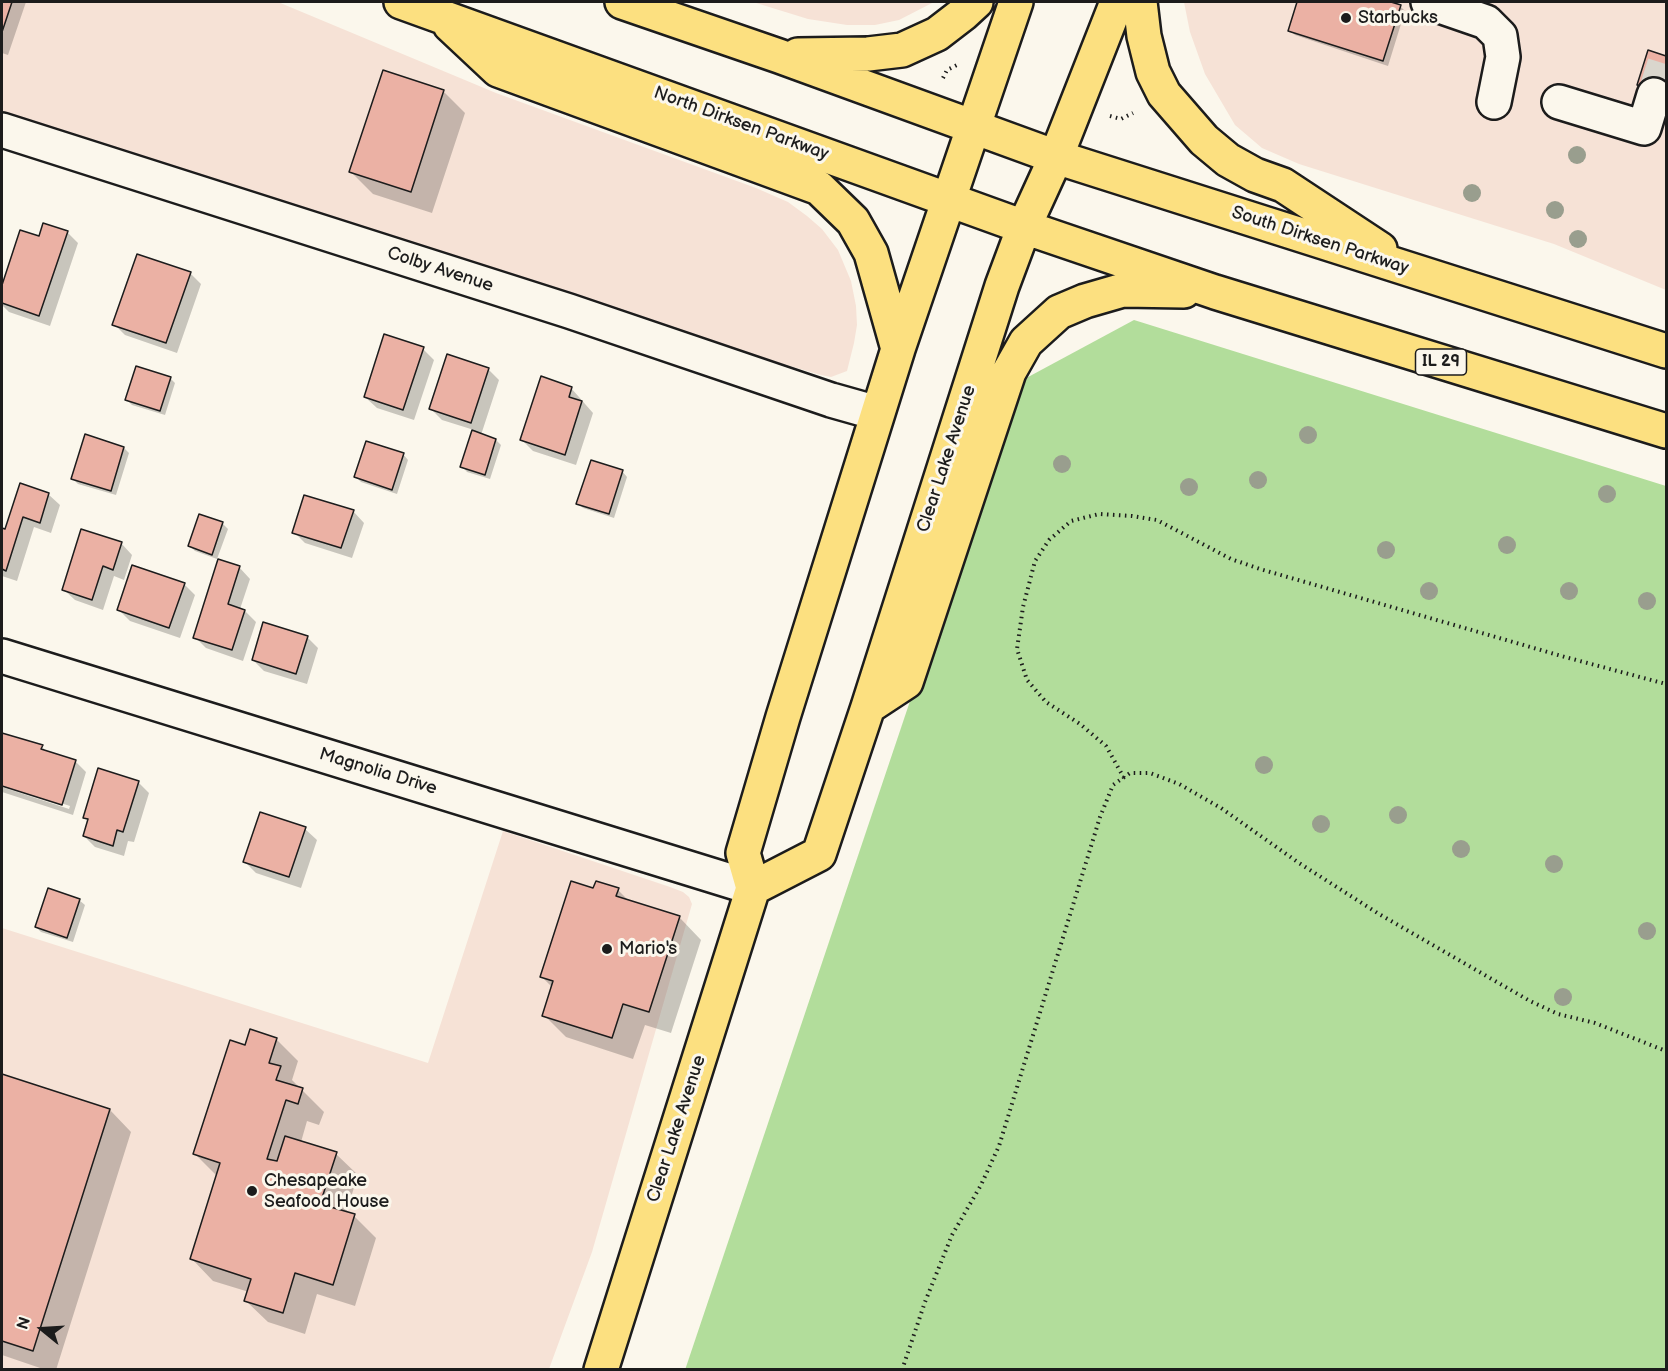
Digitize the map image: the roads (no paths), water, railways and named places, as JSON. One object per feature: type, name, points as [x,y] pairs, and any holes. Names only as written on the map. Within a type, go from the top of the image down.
[{"type":"main road","name":"North Dirksen Parkway","points":[[401,2],[950,198],[1024,227],[1215,292]]},
{"type":"main road","points":[[779,56],[868,54],[902,50],[937,34],[976,2]]},
{"type":"main road","points":[[753,888],[743,853],[877,413],[1016,2]]},
{"type":"main road","name":"Clear Lake Avenue","points":[[601,1370],[753,888],[819,854],[1002,286],[1117,2]]},
{"type":"main road","points":[[1140,2],[1144,36],[1153,72],[1164,94],[1204,140],[1228,160],[1255,175],[1283,185],[1411,270]]},
{"type":"main road","points":[[642,5],[974,127]]},
{"type":"main road","points":[[440,16],[498,70],[819,188],[853,221],[871,254],[898,349]]},
{"type":"main road","name":"South Dirksen Parkway","points":[[974,127],[1056,157],[1666,351]]},
{"type":"main road","points":[[868,707],[906,682],[1009,372],[1026,342],[1059,312],[1085,301],[1123,290],[1215,292]]},
{"type":"main road","name":"IL 29","points":[[1215,292],[1666,431]]},
{"type":"street","points":[[1428,2],[1486,22],[1500,36],[1503,57],[1494,102]]},
{"type":"street","points":[[1559,102],[1644,128],[1654,95]]},
{"type":"street","name":"Colby Avenue","points":[[2,130],[569,311],[831,400],[877,413]]},
{"type":"street","name":"Magnolia Drive","points":[[2,656],[753,888]]},
{"type":"tunnel","points":[[1654,95],[1666,57]]},
{"type":"place","name":"Starbucks","points":[[1346,18]]},
{"type":"place","name":"Mario's","points":[[607,949]]},
{"type":"place","name":"Chesapeake Seafood House","points":[[252,1191]]}]
